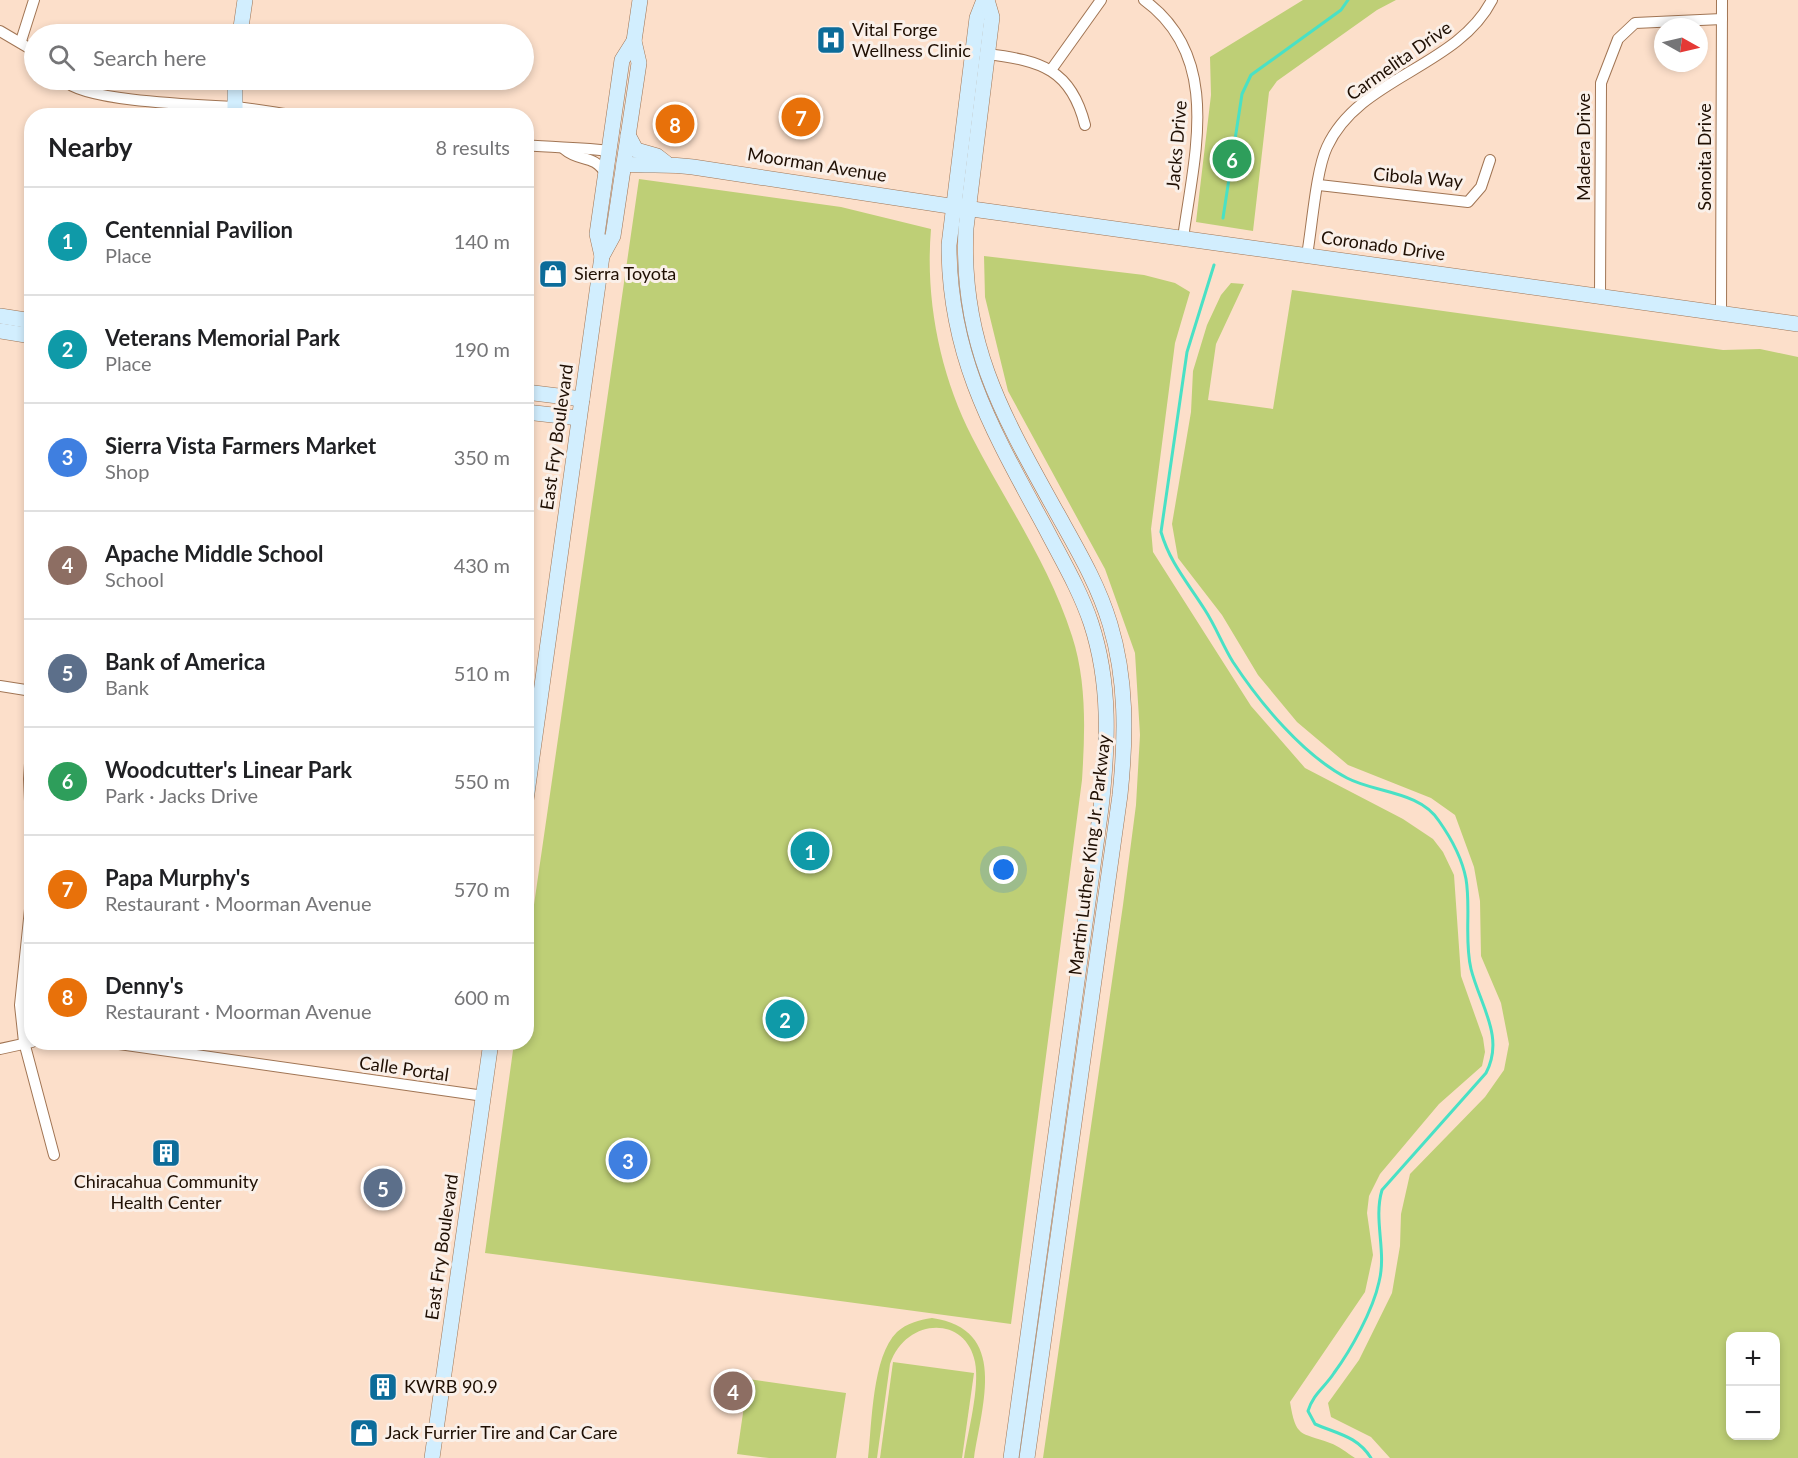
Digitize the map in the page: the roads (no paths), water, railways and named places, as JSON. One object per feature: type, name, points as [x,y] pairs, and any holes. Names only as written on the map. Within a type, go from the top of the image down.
[{"type":"street","points":[[26,24],[34,0]]},
{"type":"street","points":[[241,24],[245,0]]},
{"type":"street","points":[[252,24],[255,0]]},
{"type":"street","name":"East Fry Boulevard","points":[[602,256],[613,236],[639,63],[634,41],[640,0]]},
{"type":"street","name":"Martin Luther King Jr. Parkway","points":[[986,0],[992,17],[988,54],[949,273],[956,325],[968,372],[982,409],[1082,599],[1103,670],[1107,700],[1107,748],[1101,808],[1011,1458]]},
{"type":"street","name":"Martin Luther King Jr. Parkway","points":[[986,0],[977,18],[961,207],[966,285],[985,372],[1004,420],[1088,569],[1100,597],[1117,652],[1125,722],[1120,795],[1027,1458]]},
{"type":"street","points":[[1051,70],[1101,0]]},
{"type":"street","name":"Jacks Drive","points":[[1144,0],[1167,20],[1179,37],[1189,55],[1196,77],[1198,124],[1183,238]]},
{"type":"street","name":"Carmelita Drive","points":[[1308,255],[1326,148],[1341,122],[1380,91],[1467,34],[1484,16],[1492,0]]},
{"type":"street","name":"Sonoita Drive","points":[[1721,314],[1722,0]]},
{"type":"street","name":"Madera Drive","points":[[1600,297],[1601,83],[1618,39],[1635,23],[1722,19]]},
{"type":"street","points":[[0,31],[24,43]]},
{"type":"street","points":[[21,41],[24,32]]},
{"type":"street","name":"East Fry Boulevard","points":[[534,742],[602,256],[597,234],[622,60],[634,41]]},
{"type":"street","points":[[988,54],[1015,58],[1051,70],[1066,83],[1078,100],[1085,125]]},
{"type":"street","points":[[84,90],[211,108]]},
{"type":"street","points":[[235,90],[235,108]]},
{"type":"street","points":[[236,108],[241,90]]},
{"type":"street","name":"Moorman Avenue","points":[[628,135],[636,150],[657,156],[666,163],[961,207]]},
{"type":"street","points":[[534,146],[564,149],[573,146],[609,151]]},
{"type":"street","points":[[564,149],[571,156],[591,159],[600,164],[606,174]]},
{"type":"street","name":"Cibola Way","points":[[1318,185],[1468,202],[1482,187],[1490,160]]},
{"type":"street","name":"Moorman Avenue","points":[[624,164],[656,167],[666,163]]},
{"type":"street","name":"Coronado Drive","points":[[961,207],[1798,324]]},
{"type":"street","points":[[0,316],[24,320]]},
{"type":"street","points":[[0,331],[24,335]]},
{"type":"street","points":[[534,393],[582,399]]},
{"type":"street","points":[[534,413],[579,418]]},
{"type":"street","points":[[0,686],[24,690]]},
{"type":"street","points":[[24,967],[20,1005],[24,1024]]},
{"type":"street","points":[[0,1049],[24,1043]]},
{"type":"street","points":[[30,1050],[54,1155]]},
{"type":"street","name":"Calle Portal","points":[[172,1050],[484,1096]]},
{"type":"street","name":"East Fry Boulevard","points":[[432,1458],[491,1050]]},
{"type":"waterway","points":[[1223,218],[1242,94],[1251,75],[1341,10],[1348,0]]},
{"type":"waterway","points":[[1214,265],[1187,352],[1161,532],[1169,553],[1209,616],[1233,662],[1269,711],[1284,727],[1314,756],[1347,778],[1409,798],[1431,811],[1439,821],[1456,849],[1466,879],[1469,958],[1492,1034],[1493,1047],[1486,1073],[1382,1190],[1379,1213],[1382,1259],[1376,1293],[1367,1317],[1341,1364],[1313,1400],[1308,1411],[1315,1424],[1353,1440],[1371,1458]]},
{"type":"place","name":"Vital Forge Wellness Clinic","points":[[831,40]]},
{"type":"place","name":"Papa Murphy's","points":[[801,117]]},
{"type":"place","name":"Denny's","points":[[675,124]]},
{"type":"place","name":"Woodcutter's Linear Park","points":[[1232,159]]},
{"type":"place","name":"Sierra Toyota","points":[[553,274]]},
{"type":"place","name":"Centennial Pavilion","points":[[810,851]]},
{"type":"place","name":"Veterans Memorial Park","points":[[785,1019]]},
{"type":"place","name":"Chiracahua Community Health Center","points":[[166,1153]]},
{"type":"place","name":"Sierra Vista Farmers Market","points":[[628,1160]]},
{"type":"place","name":"Bank of America","points":[[383,1188]]},
{"type":"place","name":"KWRB 90.9","points":[[383,1387]]},
{"type":"place","name":"Apache Middle School","points":[[733,1391]]},
{"type":"place","name":"Jack Furrier Tire and Car Care","points":[[364,1433]]}]
